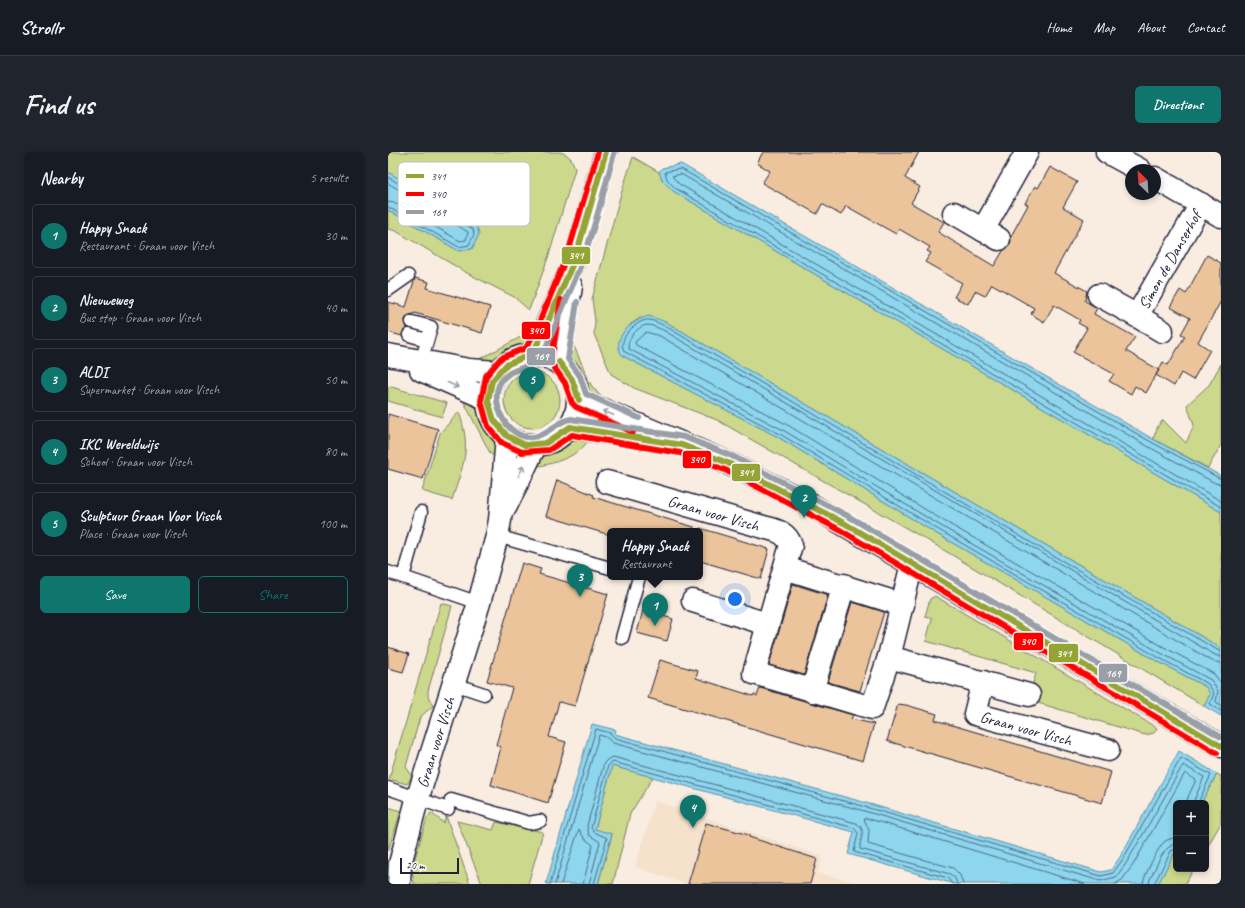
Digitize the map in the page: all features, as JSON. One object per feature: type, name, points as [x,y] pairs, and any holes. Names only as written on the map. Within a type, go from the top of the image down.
[{"type":"street","points":[[559,362],[576,256],[606,152]]},
{"type":"street","points":[[954,213],[991,235],[1027,152]]},
{"type":"street","points":[[1107,152],[1129,164]]},
{"type":"street","points":[[1161,181],[1221,216]]},
{"type":"street","name":"Simon de Danserhof","points":[[1137,316],[1200,204]]},
{"type":"street","points":[[532,354],[544,331],[576,256]]},
{"type":"street","name":"Simon de Danserhof","points":[[1100,294],[1162,331]]},
{"type":"street","points":[[532,354],[545,355],[559,362],[570,372],[577,385],[579,400],[577,415],[570,427],[560,437],[548,443],[535,446],[521,444],[507,438],[496,427],[490,414],[488,398],[491,383],[497,372],[507,362],[519,356],[532,354]]},
{"type":"street","points":[[390,356],[420,365],[488,398]]},
{"type":"street","points":[[420,365],[497,372]]},
{"type":"street","points":[[579,400],[728,463],[811,505],[1221,746]]},
{"type":"street","points":[[570,427],[682,444]]},
{"type":"street","name":"Graan voor Visch","points":[[400,884],[400,864],[417,800],[479,604],[498,528],[507,438]]},
{"type":"street","name":"Graan voor Visch","points":[[498,528],[522,470],[535,446]]},
{"type":"street","name":"Graan voor Visch","points":[[607,482],[782,533],[788,537],[791,545],[754,673],[872,708],[889,657],[912,564]]},
{"type":"street","points":[[785,568],[844,585],[903,605]]},
{"type":"street","points":[[812,691],[844,585]]},
{"type":"street","points":[[693,601],[767,624]]},
{"type":"street","name":"Graan voor Visch","points":[[889,657],[1029,695]]},
{"type":"street","name":"Graan voor Visch","points":[[983,682],[975,714],[1108,750]]},
{"type":"lane","points":[[388,290],[408,276]]},
{"type":"lane","points":[[412,322],[431,327],[420,365]]},
{"type":"lane","points":[[409,335],[427,340]]},
{"type":"lane","points":[[403,577],[421,512]]},
{"type":"lane","points":[[498,528],[607,567]]},
{"type":"lane","points":[[388,572],[479,604]]},
{"type":"lane","points":[[622,638],[638,580]]},
{"type":"lane","name":"Graan voor Visch","points":[[454,684],[484,694]]},
{"type":"lane","name":"Graan voor Visch","points":[[388,788],[417,800],[450,805],[529,823],[540,821]]},
{"type":"shaded area","points":[[655,801],[822,856],[818,873],[863,884],[685,884],[635,867]]},
{"type":"green space","points":[[388,152],[560,152],[570,158],[575,169],[549,255],[529,310],[514,297],[467,273],[396,231],[388,229],[388,210],[398,216],[398,226],[416,226],[459,251],[472,249],[479,234],[475,226],[530,226],[530,162],[398,162],[398,178],[388,172]]},
{"type":"green space","points":[[633,157],[659,172],[663,181],[673,191],[1221,512],[1221,648],[666,322],[640,318],[631,324],[622,334],[623,356],[778,437],[937,534],[1155,660],[1206,687],[1210,694],[1204,706],[927,540],[717,420],[634,388],[611,374],[594,334],[595,321],[592,299],[620,197]]},
{"type":"green space","points":[[530,332],[534,332],[525,344],[494,361],[476,361]]},
{"type":"green space","points":[[570,343],[574,346],[591,385],[602,398],[589,395],[573,363]]},
{"type":"green space","points":[[1221,364],[1221,445],[1208,468],[1153,439],[1158,426],[1163,420],[1186,443],[1194,425],[1187,405],[1209,385]]},
{"type":"green space","points":[[526,372],[538,372],[548,376],[556,384],[560,394],[560,406],[556,416],[548,424],[538,428],[526,428],[516,424],[508,416],[504,406],[504,394],[508,384],[516,376]]},
{"type":"green space","points":[[388,386],[447,403],[442,417],[388,401]]},
{"type":"green space","points":[[467,398],[473,404],[487,425],[498,456],[494,457],[490,453],[464,402],[464,399]]},
{"type":"green space","points":[[459,412],[463,425],[465,447],[462,466],[452,500],[422,491],[440,433]]},
{"type":"green space","points":[[589,436],[581,449],[574,454],[556,462],[531,467],[543,455],[557,446]]},
{"type":"green space","points":[[935,596],[1157,728],[1154,733],[1145,735],[1028,700],[1036,673],[926,641],[932,618],[925,616],[930,599]]},
{"type":"green space","points":[[441,603],[452,606],[428,691],[428,696],[433,706],[420,717],[406,767],[411,774],[411,778],[407,784],[389,779]]},
{"type":"green space","points":[[612,766],[653,777],[630,814],[613,884],[598,884],[612,835],[595,829]]},
{"type":"green space","points":[[1217,774],[1221,776],[1221,823],[1209,844],[1209,800],[1203,800]]},
{"type":"green space","points":[[388,807],[401,811],[388,851]]},
{"type":"green space","points":[[431,813],[444,823],[446,816],[470,884],[414,884],[412,868],[427,818]]},
{"type":"green space","points":[[457,821],[493,830],[496,822],[543,832],[528,884],[482,884]]},
{"type":"green space","points":[[1173,856],[1173,872],[1192,872],[1185,884],[1158,884]]},
{"type":"water","points":[[681,164],[1153,439],[1221,476],[1221,512],[673,191],[663,181],[659,172],[662,168]]},
{"type":"water","points":[[388,172],[398,178],[398,216],[388,210]]},
{"type":"water","points":[[416,226],[477,227],[479,234],[472,249],[459,251]]},
{"type":"water","points":[[649,316],[666,322],[1221,648],[1221,716],[1204,706],[1210,694],[1206,687],[1155,660],[937,534],[778,437],[623,356],[619,350],[621,337],[630,325]]},
{"type":"water","points":[[592,724],[616,730],[615,734],[863,802],[1101,872],[1111,870],[1120,857],[1179,751],[1217,774],[1203,800],[1173,800],[1173,856],[1158,884],[954,884],[848,854],[854,832],[612,766],[595,829],[612,834],[598,884],[546,884]]},
{"type":"building","points":[[763,152],[919,152],[905,178],[920,187],[911,203],[944,222],[938,232],[994,266],[1003,251],[1010,245],[1011,236],[1028,205],[1025,203],[1035,186],[1038,188],[1050,167],[1077,182],[1063,207],[1084,219],[1054,273],[1087,291],[1085,301],[1097,308],[1094,314],[1135,337],[1126,351],[1159,370],[1146,393],[1135,386],[1131,394],[1109,381],[1114,374],[1073,352],[1087,328],[1078,323],[1080,320],[1054,305],[1044,322],[1031,314],[1034,308],[992,284],[985,296],[975,291],[968,304],[954,297],[962,283],[925,262],[931,253],[927,251],[930,247],[899,229],[896,234],[846,206],[841,215],[822,204],[817,214],[762,183],[770,171],[757,163]]},
{"type":"building","points":[[1207,255],[1221,263],[1221,301],[1198,342],[1210,350],[1193,380],[1181,373],[1174,386],[1156,375],[1163,362],[1168,365],[1185,336],[1181,334],[1190,318],[1170,307],[1180,290],[1186,294]]},
{"type":"building","points":[[415,278],[429,282],[427,288],[490,307],[482,333],[415,313],[407,316],[405,320],[407,328],[404,330],[402,336],[388,332],[388,302],[406,307]]},
{"type":"building","points":[[388,414],[438,429],[423,479],[388,469]]},
{"type":"building","points":[[557,480],[594,495],[593,497],[694,528],[607,528],[607,534],[546,516]]},
{"type":"building","points":[[703,529],[769,549],[761,579],[703,562]]},
{"type":"building","points":[[522,563],[541,569],[539,574],[608,594],[575,706],[559,702],[549,737],[566,742],[548,803],[491,785],[501,747],[496,745],[512,688],[487,681]]},
{"type":"building","points":[[793,584],[828,595],[804,675],[769,665]]},
{"type":"building","points":[[852,602],[884,612],[860,691],[828,682]]},
{"type":"building","points":[[643,610],[673,619],[667,641],[637,633]]},
{"type":"building","points":[[388,647],[409,654],[403,672],[388,668]]},
{"type":"building","points":[[660,660],[698,671],[696,678],[753,696],[754,694],[757,696],[760,688],[853,715],[851,719],[874,724],[863,761],[648,698]]},
{"type":"building","points":[[898,704],[937,714],[935,720],[1111,772],[1102,803],[887,741]]},
{"type":"building","points":[[706,823],[749,835],[749,837],[817,859],[810,884],[688,884]]},
{"type":"transit line","name":"340","points":[[598,152],[568,253],[537,328],[526,348],[501,358],[486,376],[481,401],[488,426],[502,443],[522,452],[549,450],[572,435],[680,453],[725,470],[840,530],[1217,753]]},
{"type":"transit line","name":"341","points":[[532,354],[544,331],[576,256],[606,152]]},
{"type":"transit line","name":"169","points":[[614,154],[588,246],[546,348],[539,359],[535,362],[508,374],[503,379],[497,390],[497,402],[501,414],[511,429],[520,435],[529,437],[537,436],[558,424],[571,419],[684,437],[732,456],[848,516],[1221,737]]},
{"type":"transit line","name":"340","points":[[561,300],[551,363],[565,383],[572,403],[576,407],[633,432]]},
{"type":"transit line","name":"169","points":[[577,302],[568,359],[580,376],[586,394],[639,418]]},
{"type":"transit line","name":"341","points":[[532,354],[506,365],[492,381],[488,401],[494,420],[507,436],[525,445],[546,443],[570,427]]},
{"type":"transit line","name":"341","points":[[559,362],[572,379],[579,400]]},
{"type":"transit line","name":"341","points":[[570,427],[682,445],[728,463],[844,523],[1221,746]]},
{"type":"place","name":"Sculptuur Graan Voor Visch","points":[[532,400]]},
{"type":"place","name":"Nieuweweg","points":[[804,518]]},
{"type":"place","name":"ALDI","points":[[580,597]]},
{"type":"place","name":"Happy Snack","points":[[655,626]]},
{"type":"place","name":"IKC Wereldwijs","points":[[693,828]]}]
